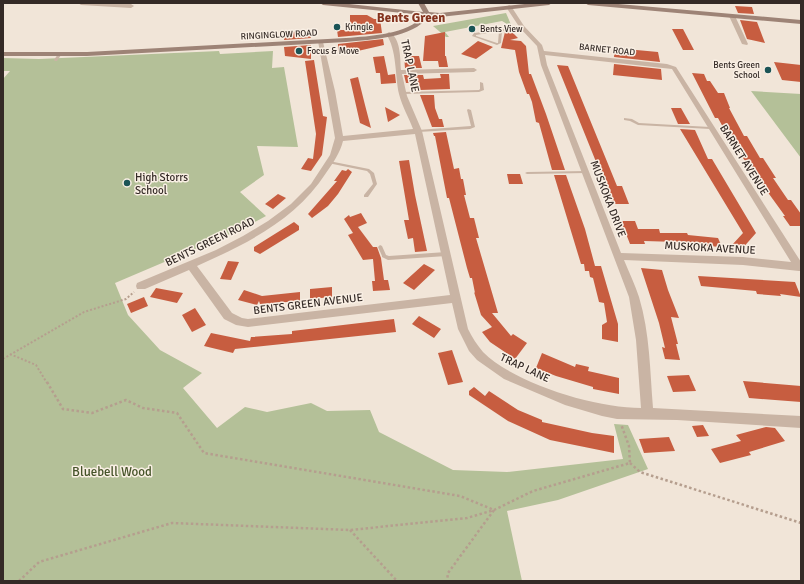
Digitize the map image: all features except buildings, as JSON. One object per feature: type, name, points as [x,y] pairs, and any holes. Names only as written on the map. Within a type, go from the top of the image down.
[{"type":"street","points":[[81,3],[131,6]]},
{"type":"street","points":[[323,3],[426,15],[456,15],[547,3]]},
{"type":"street","points":[[421,3],[426,15]]},
{"type":"street","points":[[588,3],[646,6],[801,22]]},
{"type":"street","name":"MUSKOKA DRIVE","points":[[509,7],[522,27],[535,39],[542,53],[544,65],[634,297],[640,323],[647,412]]},
{"type":"street","name":"RINGINGLOW ROAD","points":[[3,54],[58,58],[361,39],[389,34],[415,26],[421,22],[426,15]]},
{"type":"street","points":[[732,16],[745,44]]},
{"type":"street","name":"TRAP LANE","points":[[389,34],[395,44],[398,72],[403,93],[418,131],[463,329],[479,356],[492,367],[574,403],[617,413],[647,412],[801,422]]},
{"type":"street","points":[[320,42],[334,107],[339,139],[418,131]]},
{"type":"street","name":"BARNET ROAD","points":[[542,53],[671,66]]},
{"type":"street","name":"BARNET AVENUE","points":[[671,66],[800,267]]},
{"type":"street","points":[[398,72],[474,70]]},
{"type":"street","name":"BENTS GREEN ROAD","points":[[141,286],[226,248],[262,229],[289,211],[310,191],[323,175],[339,139]]},
{"type":"street","name":"MUSKOKA AVENUE","points":[[618,256],[743,261],[800,267]]},
{"type":"street","name":"BENTS GREEN AVENUE","points":[[190,264],[228,316],[240,322],[248,323],[456,298]]},
{"type":"lane","points":[[501,30],[499,43],[497,44],[474,36],[475,34],[501,30],[522,27]]},
{"type":"lane","points":[[403,93],[479,91],[482,90],[481,83]]},
{"type":"lane","points":[[418,131],[470,128],[472,127],[470,110]]},
{"type":"lane","points":[[625,120],[631,120],[638,124],[710,128]]},
{"type":"lane","points":[[329,162],[368,170],[372,173],[375,184],[366,196]]},
{"type":"lane","points":[[527,174],[586,172]]},
{"type":"lane","points":[[380,247],[384,256],[388,258],[446,254]]},
{"type":"path","points":[[3,359],[84,312],[126,299],[141,286]]},
{"type":"path","points":[[10,354],[36,365],[63,408],[92,413],[126,400],[143,408],[177,413],[204,453],[460,496],[494,510]]},
{"type":"path","points":[[617,413],[629,446],[630,463],[640,472],[801,523]]},
{"type":"path","points":[[19,581],[39,562],[172,523],[350,530],[467,518],[494,510],[533,491],[630,463]]},
{"type":"path","points":[[447,581],[448,573],[494,510]]},
{"type":"path","points":[[350,530],[397,581]]},
{"type":"green space","points":[[506,13],[512,27],[502,21],[445,32],[449,37],[446,37],[433,26]]},
{"type":"green space","name":"Bluebell Wood","points":[[219,51],[220,54],[273,51],[272,68],[284,67],[298,147],[257,146],[264,175],[240,192],[266,216],[242,229],[115,283],[128,315],[160,350],[202,373],[183,388],[217,428],[245,407],[267,412],[311,403],[327,411],[370,410],[379,432],[453,470],[507,472],[623,459],[614,424],[628,425],[648,469],[558,500],[507,511],[522,581],[3,581],[3,79],[10,71],[3,71],[3,58],[39,59]]},
{"type":"green space","points":[[751,91],[801,94],[801,158]]},
{"type":"place","name":"Kringle","points":[[337,27]]},
{"type":"place","name":"Bents View","points":[[472,29]]},
{"type":"place","name":"Focus & Move","points":[[299,51]]},
{"type":"place","name":"Bents Green School","points":[[768,70]]},
{"type":"place","name":"High Storrs School","points":[[127,183]]},
{"type":"district","name":"Bents Green","points":[[411,18]]}]
